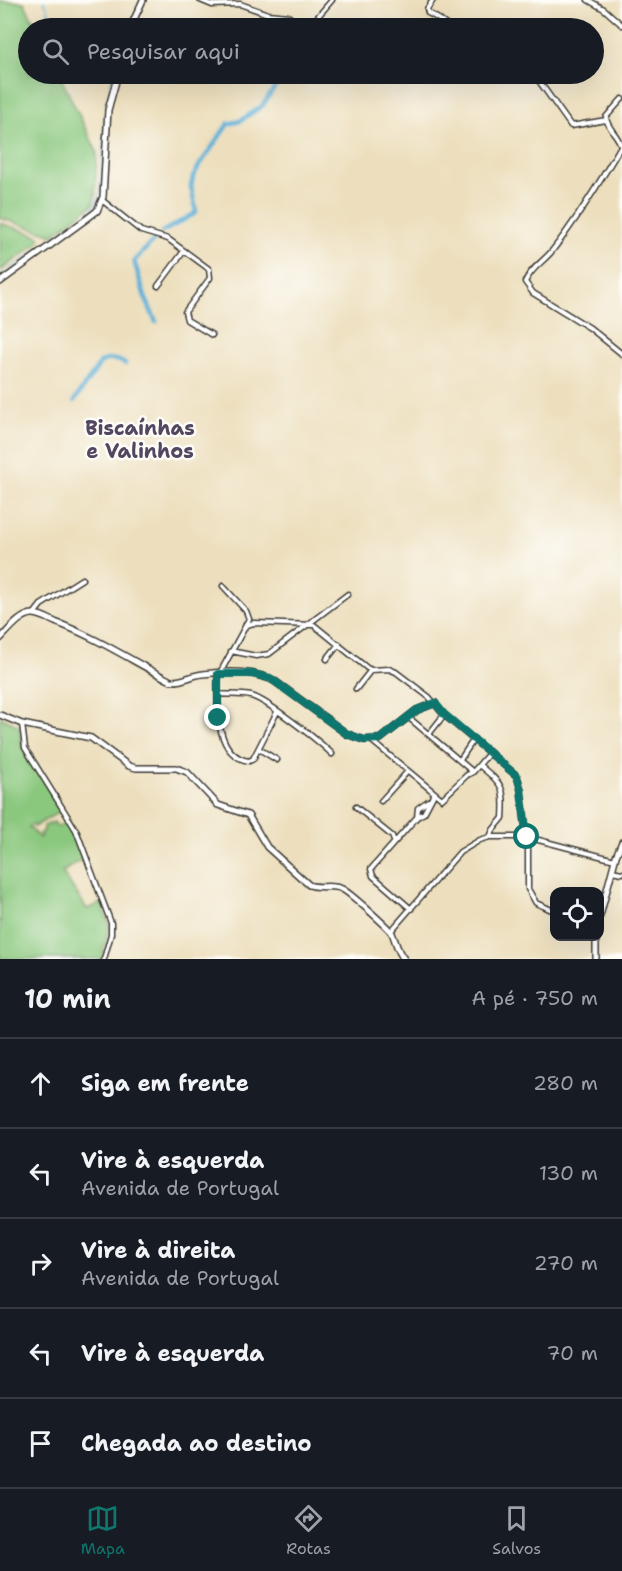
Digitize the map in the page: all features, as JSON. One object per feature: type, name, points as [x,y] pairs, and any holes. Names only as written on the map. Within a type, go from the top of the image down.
[{"type":"street","points":[[135,18],[143,0]]},
{"type":"street","points":[[200,0],[212,5],[240,4],[268,14],[291,18]]},
{"type":"street","points":[[317,18],[332,0]]},
{"type":"street","points":[[433,0],[427,9],[428,13],[435,18]]},
{"type":"street","points":[[588,0],[604,9],[622,26]]},
{"type":"street","points":[[0,282],[97,211],[103,201],[108,110],[115,84]]},
{"type":"street","points":[[541,84],[571,126],[606,120]]},
{"type":"street","points":[[622,99],[606,117],[607,124],[622,146],[596,189],[525,282],[532,293],[590,328],[622,354]]},
{"type":"street","points":[[103,201],[141,231],[168,239],[209,269],[211,274],[187,307],[186,317],[187,320],[212,335]]},
{"type":"street","points":[[155,280],[159,285],[184,251]]},
{"type":"street","points":[[0,639],[17,622],[34,614],[41,605],[82,579]]},
{"type":"street","points":[[224,586],[249,615],[246,625],[219,674],[219,728],[228,748],[236,757],[249,761],[253,759],[277,712]]},
{"type":"street","points":[[231,651],[263,656],[269,654],[348,594]]},
{"type":"street","points":[[34,614],[110,646],[171,681],[203,674],[252,674],[270,678],[347,734],[372,741],[439,798],[445,798],[462,779],[473,772],[490,752]]},
{"type":"street","points":[[246,625],[254,623],[308,624],[320,629],[371,670],[392,669],[513,771],[519,780],[527,837],[528,890],[531,897],[545,908],[550,909]]},
{"type":"street","points":[[327,659],[339,644]]},
{"type":"street","points":[[356,689],[371,670]]},
{"type":"street","points":[[218,694],[253,696],[317,740],[332,754]]},
{"type":"street","points":[[372,741],[386,735],[417,710],[435,703]]},
{"type":"street","points":[[429,734],[444,714]]},
{"type":"street","points":[[0,715],[22,724],[91,738],[122,761],[136,768],[176,768],[187,772],[218,805],[248,814],[267,847],[303,881],[316,888],[340,888],[391,931],[398,951],[404,959]]},
{"type":"street","points":[[408,717],[473,772]]},
{"type":"street","points":[[22,724],[25,748],[76,830],[111,923],[111,934],[104,959]]},
{"type":"street","points":[[459,760],[474,739]]},
{"type":"street","points":[[259,749],[277,760]]},
{"type":"street","points":[[479,765],[499,782],[502,788],[503,818],[490,837]]},
{"type":"street","points":[[381,801],[408,771]]},
{"type":"street","points":[[411,909],[371,872],[374,865],[394,842],[417,817],[424,813],[434,794]]},
{"type":"street","points":[[417,817],[418,808],[429,801]]},
{"type":"street","points":[[357,807],[392,836],[394,842]]},
{"type":"street","points":[[391,931],[460,852],[469,845],[490,837],[527,837],[615,860]]},
{"type":"street","points":[[604,901],[622,843]]},
{"type":"street","points":[[612,871],[622,873]]},
{"type":"street","points":[[596,959],[597,941]]},
{"type":"green space","points":[[0,1],[24,2],[32,18],[18,18],[18,84],[64,84],[97,152],[95,196],[93,204],[53,235],[0,218]]},
{"type":"green space","points":[[0,223],[37,235],[40,239],[38,243],[0,271]]},
{"type":"green space","points":[[0,717],[19,726],[22,746],[62,810],[34,827],[32,824],[29,827],[39,838],[41,836],[39,834],[44,831],[44,826],[54,822],[57,827],[68,821],[84,858],[62,872],[87,909],[102,903],[109,925],[102,959],[0,959]]},
{"type":"waterway","points":[[44,0],[51,18]]},
{"type":"waterway","points":[[106,107],[111,84]]},
{"type":"waterway","points":[[162,232],[196,211],[191,187],[193,177],[228,124],[240,121],[262,106],[277,84]]},
{"type":"waterway","points":[[0,277],[89,213],[96,205],[100,191],[105,114]]},
{"type":"waterway","points":[[155,239],[134,261],[145,297],[156,322]]},
{"type":"waterway","points":[[74,401],[101,362],[113,360],[125,364]]},
{"type":"district","name":"Biscaínhas e Valinhos","points":[[140,440]]},
{"type":"route","points":[[218,718],[218,674],[252,674],[270,678],[347,734],[364,740],[380,739],[417,710],[435,703],[444,714],[517,776],[527,837]]}]
